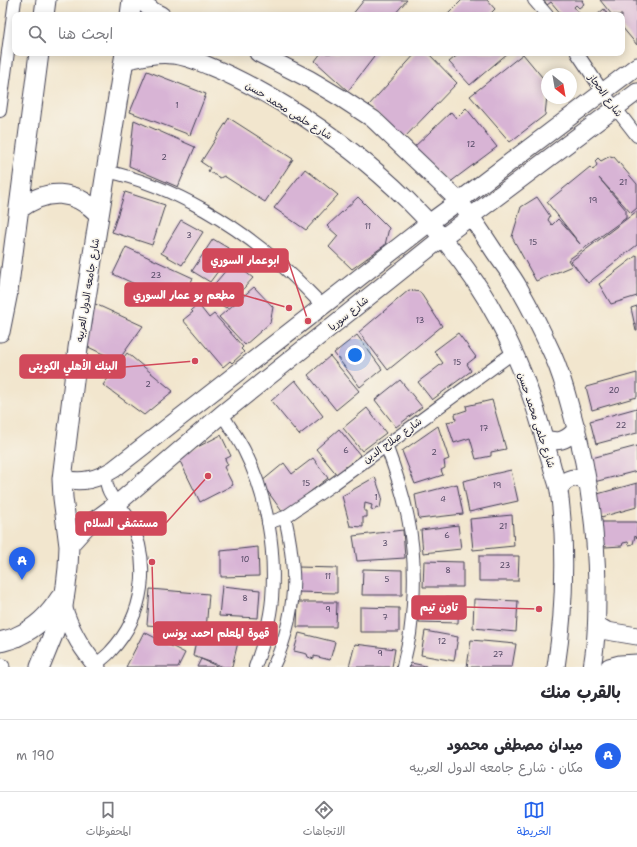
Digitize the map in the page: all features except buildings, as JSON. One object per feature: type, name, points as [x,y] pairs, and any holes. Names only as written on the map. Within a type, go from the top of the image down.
[{"type":"main road","points":[[44,12],[46,0]]},
{"type":"main road","points":[[130,12],[132,0]]},
{"type":"main road","points":[[0,332],[2,309],[19,209],[39,56]]},
{"type":"main road","name":"شارع جامعه الدول العربيه","points":[[40,667],[53,635],[64,598],[69,546],[62,479],[78,348],[124,57]]},
{"type":"main road","points":[[19,209],[38,197],[49,194],[60,194],[82,200],[99,214]]},
{"type":"main road","points":[[0,642],[18,636],[38,624],[64,598]]},
{"type":"street","points":[[0,111],[6,24],[15,0]]},
{"type":"street","points":[[140,0],[155,12]]},
{"type":"street","points":[[534,0],[544,12]]},
{"type":"street","name":"شارع حلمى محمد حسن","points":[[124,57],[148,56]]},
{"type":"street","name":"شارع حلمى محمد حسن","points":[[187,56],[247,84],[304,117],[336,139],[377,172],[429,223],[483,293],[499,321],[525,378],[533,400],[559,490],[564,552],[564,584],[556,667]]},
{"type":"street","points":[[264,56],[309,79],[373,119],[459,202],[471,216],[519,288],[552,354],[565,388],[583,458],[594,530],[597,566],[597,625],[592,667]]},
{"type":"street","name":"شارع الحجاز","points":[[579,56],[603,92],[637,136]]},
{"type":"street","name":"شارع سوريا","points":[[62,479],[84,481],[95,479],[114,469],[429,223],[459,202],[637,66]]},
{"type":"street","name":"شارع سوريا","points":[[69,546],[88,525],[118,503],[222,414],[442,238],[637,92]]},
{"type":"street","points":[[106,171],[126,175],[163,189],[208,212],[251,240],[291,273],[323,306]]},
{"type":"street","name":"شارع صلاح الدين","points":[[268,523],[285,517],[332,485],[514,352]]},
{"type":"street","points":[[222,414],[244,450],[260,488],[268,523],[274,565],[272,600],[266,634],[255,667]]},
{"type":"street","points":[[544,438],[556,441],[562,440],[573,433],[576,428]]},
{"type":"street","points":[[386,445],[399,481],[409,519],[413,557],[414,596],[410,635],[402,667]]},
{"type":"street","points":[[64,598],[68,622],[84,650],[96,666],[124,635],[134,616],[140,596],[142,576],[141,556],[137,537],[129,519],[108,490],[106,474]]},
{"type":"street","points":[[559,490],[561,485],[569,479],[579,478],[588,484]]},
{"type":"street","points":[[273,667],[287,629],[292,601],[293,574],[291,546],[285,517]]},
{"type":"street","points":[[597,625],[607,631],[637,637],[632,645],[633,655],[637,661],[609,667]]},
{"type":"place","name":"مطعم بو عمار السوري","points":[[289,308]]},
{"type":"place","name":"ابوعمار السوري","points":[[308,321]]},
{"type":"place","name":"البنك الأهلي الكويتى","points":[[195,361]]},
{"type":"place","name":"مستشفى السلام","points":[[208,476]]},
{"type":"place","name":"قهوة المعلم احمد يونس","points":[[152,562]]},
{"type":"place","name":"ميدان مصطفى محمود","points":[[22,580]]},
{"type":"place","name":"تاون تيم","points":[[539,609]]}]
